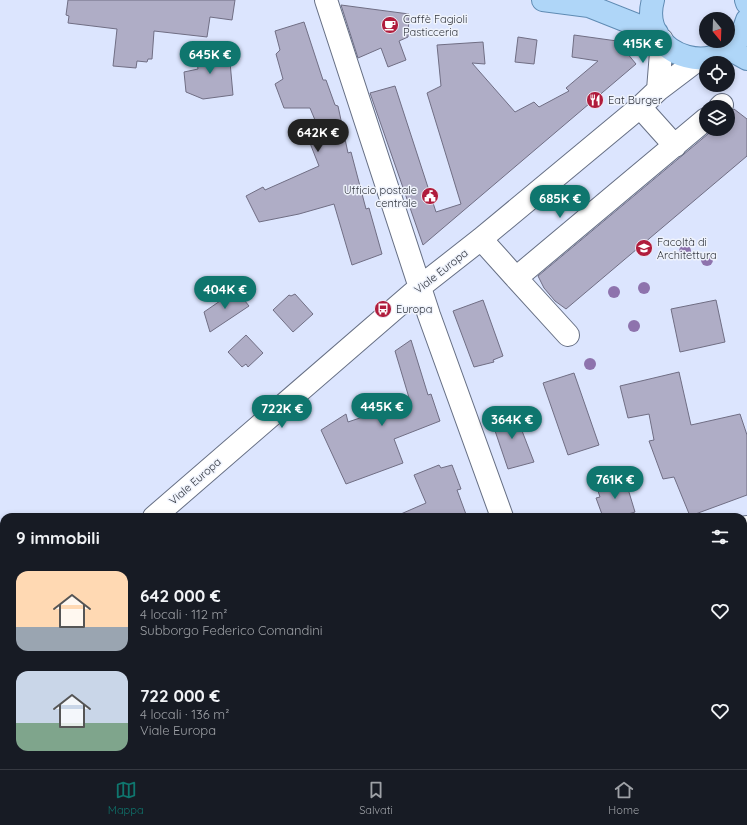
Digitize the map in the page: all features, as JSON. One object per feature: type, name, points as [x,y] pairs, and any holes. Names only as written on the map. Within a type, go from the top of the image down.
[{"type":"main road","points":[[543,0],[589,6],[659,37],[672,50],[685,57],[699,59]]},
{"type":"main road","points":[[589,6],[616,0]]},
{"type":"main road","points":[[653,0],[652,19],[659,37]]},
{"type":"main road","points":[[712,56],[720,54],[738,54],[738,40],[747,20]]},
{"type":"street","points":[[326,0],[421,286],[429,315],[501,513]]},
{"type":"street","points":[[658,90],[659,37]]},
{"type":"street","name":"Viale Europa","points":[[159,513],[421,286],[481,239],[640,107],[658,90],[699,59]]},
{"type":"street","points":[[640,107],[675,146]]},
{"type":"street","points":[[516,278],[699,125]]},
{"type":"street","points":[[481,239],[568,335]]},
{"type":"building","points":[[68,0],[235,0],[232,20],[210,17],[207,37],[154,31],[152,59],[148,59],[147,62],[137,61],[136,68],[113,66],[117,29],[68,23],[69,16],[66,15]]},
{"type":"building","points":[[341,5],[409,14],[408,37],[399,41],[406,60],[388,67],[381,48],[358,58]]},
{"type":"building","points":[[304,22],[323,80],[326,80],[335,105],[338,106],[348,153],[351,152],[366,209],[369,208],[382,254],[352,265],[334,204],[299,214],[259,222],[246,196],[263,187],[265,190],[319,166],[308,138],[320,132],[310,108],[284,108],[275,84],[283,79],[276,54],[280,50],[275,31]]},
{"type":"building","points":[[574,35],[617,41],[636,64],[423,245],[370,93],[395,86],[436,212],[461,204],[427,93],[441,86],[437,45],[483,42],[485,64],[472,63],[515,112],[534,102],[539,107],[569,91],[566,88],[598,61],[572,57]]},
{"type":"building","points":[[518,37],[537,40],[534,64],[515,62]]},
{"type":"building","points":[[204,44],[228,50],[224,61],[230,62],[233,95],[203,99],[186,92],[184,72],[198,69],[197,62],[200,62]]},
{"type":"building","points":[[735,110],[747,119],[747,156],[566,309],[555,301],[544,288],[538,276],[706,136],[735,136]]},
{"type":"building","points":[[236,290],[249,306],[210,332],[204,312]]},
{"type":"building","points":[[295,294],[313,314],[293,332],[273,310],[289,295],[291,296]]},
{"type":"building","points":[[483,300],[503,356],[493,360],[494,362],[474,367],[453,311]]},
{"type":"building","points":[[716,300],[725,342],[680,352],[671,309]]},
{"type":"building","points":[[246,335],[263,353],[248,367],[246,364],[242,367],[228,352]]},
{"type":"building","points":[[411,340],[428,395],[431,394],[440,421],[394,439],[403,463],[346,484],[321,430],[346,414],[348,422],[410,401],[395,351]]},
{"type":"building","points":[[679,372],[691,425],[740,414],[747,435],[747,495],[698,513],[689,513],[674,477],[663,479],[649,441],[654,440],[649,414],[628,418],[620,386]]},
{"type":"building","points":[[574,373],[599,445],[568,455],[543,383]]},
{"type":"building","points":[[514,410],[534,462],[508,469],[491,419]]},
{"type":"building","points":[[439,465],[441,468],[452,465],[461,489],[457,490],[466,513],[403,513],[426,503],[414,475]]},
{"type":"building","points":[[625,479],[635,512],[602,513],[596,498],[600,497],[597,488]]},
{"type":"place","name":"Caffè Fagioli Pasticceria","points":[[390,25]]},
{"type":"place","name":"Eat Burger","points":[[595,100]]},
{"type":"place","name":"Ufficio postale centrale","points":[[430,196]]},
{"type":"place","name":"Facoltà di Architettura","points":[[644,248]]},
{"type":"place","name":"Europa","points":[[383,309]]}]
